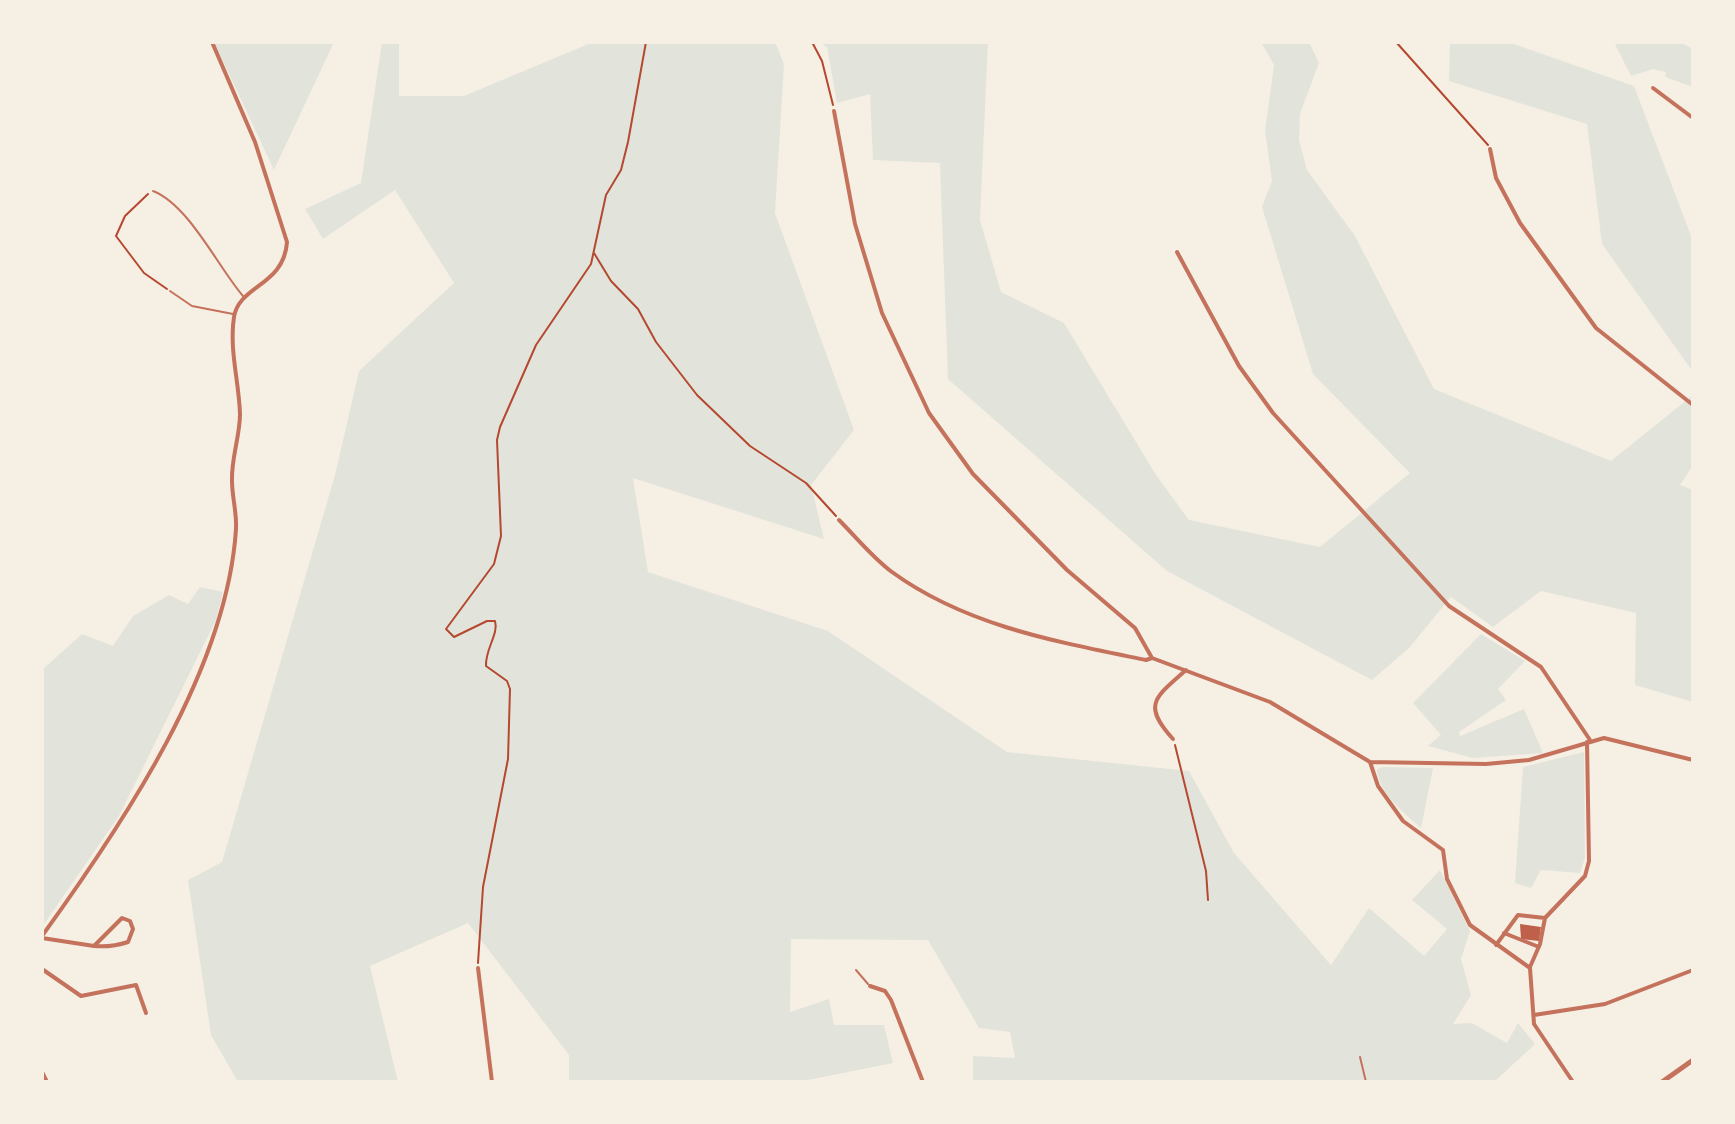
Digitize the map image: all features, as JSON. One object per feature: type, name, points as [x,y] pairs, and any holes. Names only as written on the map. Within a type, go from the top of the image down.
[{"type":"street","points":[[94,946],[115,922],[122,918],[130,921],[133,929],[128,942],[94,946],[42,937],[109,843],[152,768],[220,621],[229,586],[236,527],[232,478],[240,415],[232,348],[234,314],[243,296],[264,285],[286,254],[287,242],[255,142],[212,42]]},
{"type":"street","points":[[1653,88],[1693,118]]},
{"type":"street","points":[[834,111],[855,224],[882,313],[929,413],[973,474],[1067,570],[1135,628],[1152,658]]},
{"type":"street","points":[[1490,149],[1496,178],[1520,223],[1596,328],[1693,405]]},
{"type":"street","points":[[1177,252],[1239,366],[1273,413],[1449,606],[1541,667],[1589,741],[1589,861],[1585,876],[1545,918],[1539,947],[1530,968],[1538,1031],[1573,1082]]},
{"type":"street","points":[[839,520],[891,571],[952,606],[1060,644],[1146,660],[1152,658],[1186,670],[1270,702],[1370,762],[1486,764],[1529,760],[1604,738],[1693,760]]},
{"type":"street","points":[[1173,739],[1161,726],[1153,703],[1155,697],[1186,670]]},
{"type":"street","points":[[1370,762],[1378,786],[1403,821],[1443,850],[1447,879],[1470,925],[1530,968]]},
{"type":"street","points":[[1496,945],[1518,915],[1545,918]]},
{"type":"street","points":[[1504,933],[1539,947]]},
{"type":"street","points":[[478,968],[492,1082]]},
{"type":"street","points":[[42,969],[81,996],[136,985],[146,1013]]},
{"type":"street","points":[[1534,1015],[1605,1004],[1693,970]]},
{"type":"street","points":[[870,986],[885,991],[891,1000],[899,1028],[923,1082]]},
{"type":"street","points":[[1662,1082],[1693,1060]]},
{"type":"street","points":[[42,1072],[47,1082]]},
{"type":"lane","points":[[153,191],[162,195],[189,221],[243,296]]},
{"type":"lane","points":[[170,291],[192,306],[234,314]]},
{"type":"lane","points":[[856,970],[870,986]]},
{"type":"lane","points":[[1360,1057],[1366,1082]]},
{"type":"path","points":[[478,968],[483,887],[510,730],[510,689],[507,681],[486,666],[487,647],[498,625],[487,621],[454,637],[446,629],[494,564],[501,536],[497,440],[505,414],[536,345],[582,282],[594,252],[606,195],[621,170],[628,142],[646,42]]},
{"type":"path","points":[[812,42],[822,61],[834,111]]},
{"type":"path","points":[[1396,42],[1440,94],[1482,134],[1490,149]]},
{"type":"path","points":[[153,191],[142,197],[125,216],[116,236],[144,273],[170,291]]},
{"type":"path","points":[[594,252],[611,281],[638,309],[656,342],[697,395],[750,446],[806,483],[839,520]]},
{"type":"path","points":[[1173,739],[1206,871],[1208,900]]},
{"type":"shaded area","points":[[214,42],[334,42],[274,170]]},
{"type":"shaded area","points":[[382,42],[399,42],[399,96],[464,96],[593,42],[775,42],[784,64],[775,213],[854,430],[811,485],[824,539],[633,478],[648,572],[828,631],[1007,752],[1189,771],[1234,853],[1331,965],[1369,908],[1424,956],[1447,929],[1412,900],[1440,870],[1470,931],[1461,959],[1471,995],[1453,1024],[1472,1023],[1507,1043],[1518,1023],[1535,1044],[1494,1082],[973,1082],[973,1056],[1015,1058],[1010,1032],[979,1028],[928,940],[791,939],[790,1012],[829,999],[834,1025],[884,1025],[893,1063],[798,1082],[569,1082],[569,1055],[468,923],[370,966],[398,1082],[238,1082],[211,1035],[188,880],[222,862],[335,475],[359,371],[454,283],[395,190],[323,239],[305,209],[361,183]]},
{"type":"shaded area","points":[[819,42],[988,42],[980,220],[1001,292],[1064,323],[1156,475],[1189,520],[1320,547],[1410,473],[1313,374],[1262,207],[1272,181],[1265,131],[1274,65],[1261,42],[1309,42],[1319,63],[1300,114],[1299,140],[1307,170],[1355,236],[1434,389],[1611,461],[1693,395],[1693,465],[1680,485],[1693,490],[1693,702],[1635,685],[1636,613],[1541,591],[1493,627],[1451,597],[1409,648],[1372,680],[1167,571],[948,379],[940,163],[873,160],[870,94],[837,103],[827,47]]},
{"type":"shaded area","points":[[1450,42],[1508,42],[1634,86],[1693,241],[1693,372],[1602,244],[1587,124],[1449,81]]},
{"type":"shaded area","points":[[1614,42],[1680,42],[1693,49],[1693,87],[1665,77],[1666,72],[1653,69],[1631,76]]},
{"type":"shaded area","points":[[200,587],[223,592],[216,620],[119,816],[42,927],[42,670],[82,634],[113,646],[133,616],[169,595],[188,604]]},
{"type":"shaded area","points":[[1481,634],[1525,661],[1498,689],[1506,700],[1459,732],[1460,736],[1524,709],[1543,753],[1473,758],[1428,746],[1441,735],[1413,703]]},
{"type":"shaded area","points":[[1584,752],[1585,858],[1580,873],[1541,870],[1531,888],[1515,883],[1523,767]]},
{"type":"shaded area","points":[[1433,768],[1421,828],[1393,802],[1382,786],[1377,769]]},
{"type":"building","points":[[1520,924],[1541,927],[1539,941],[1521,939]]}]
